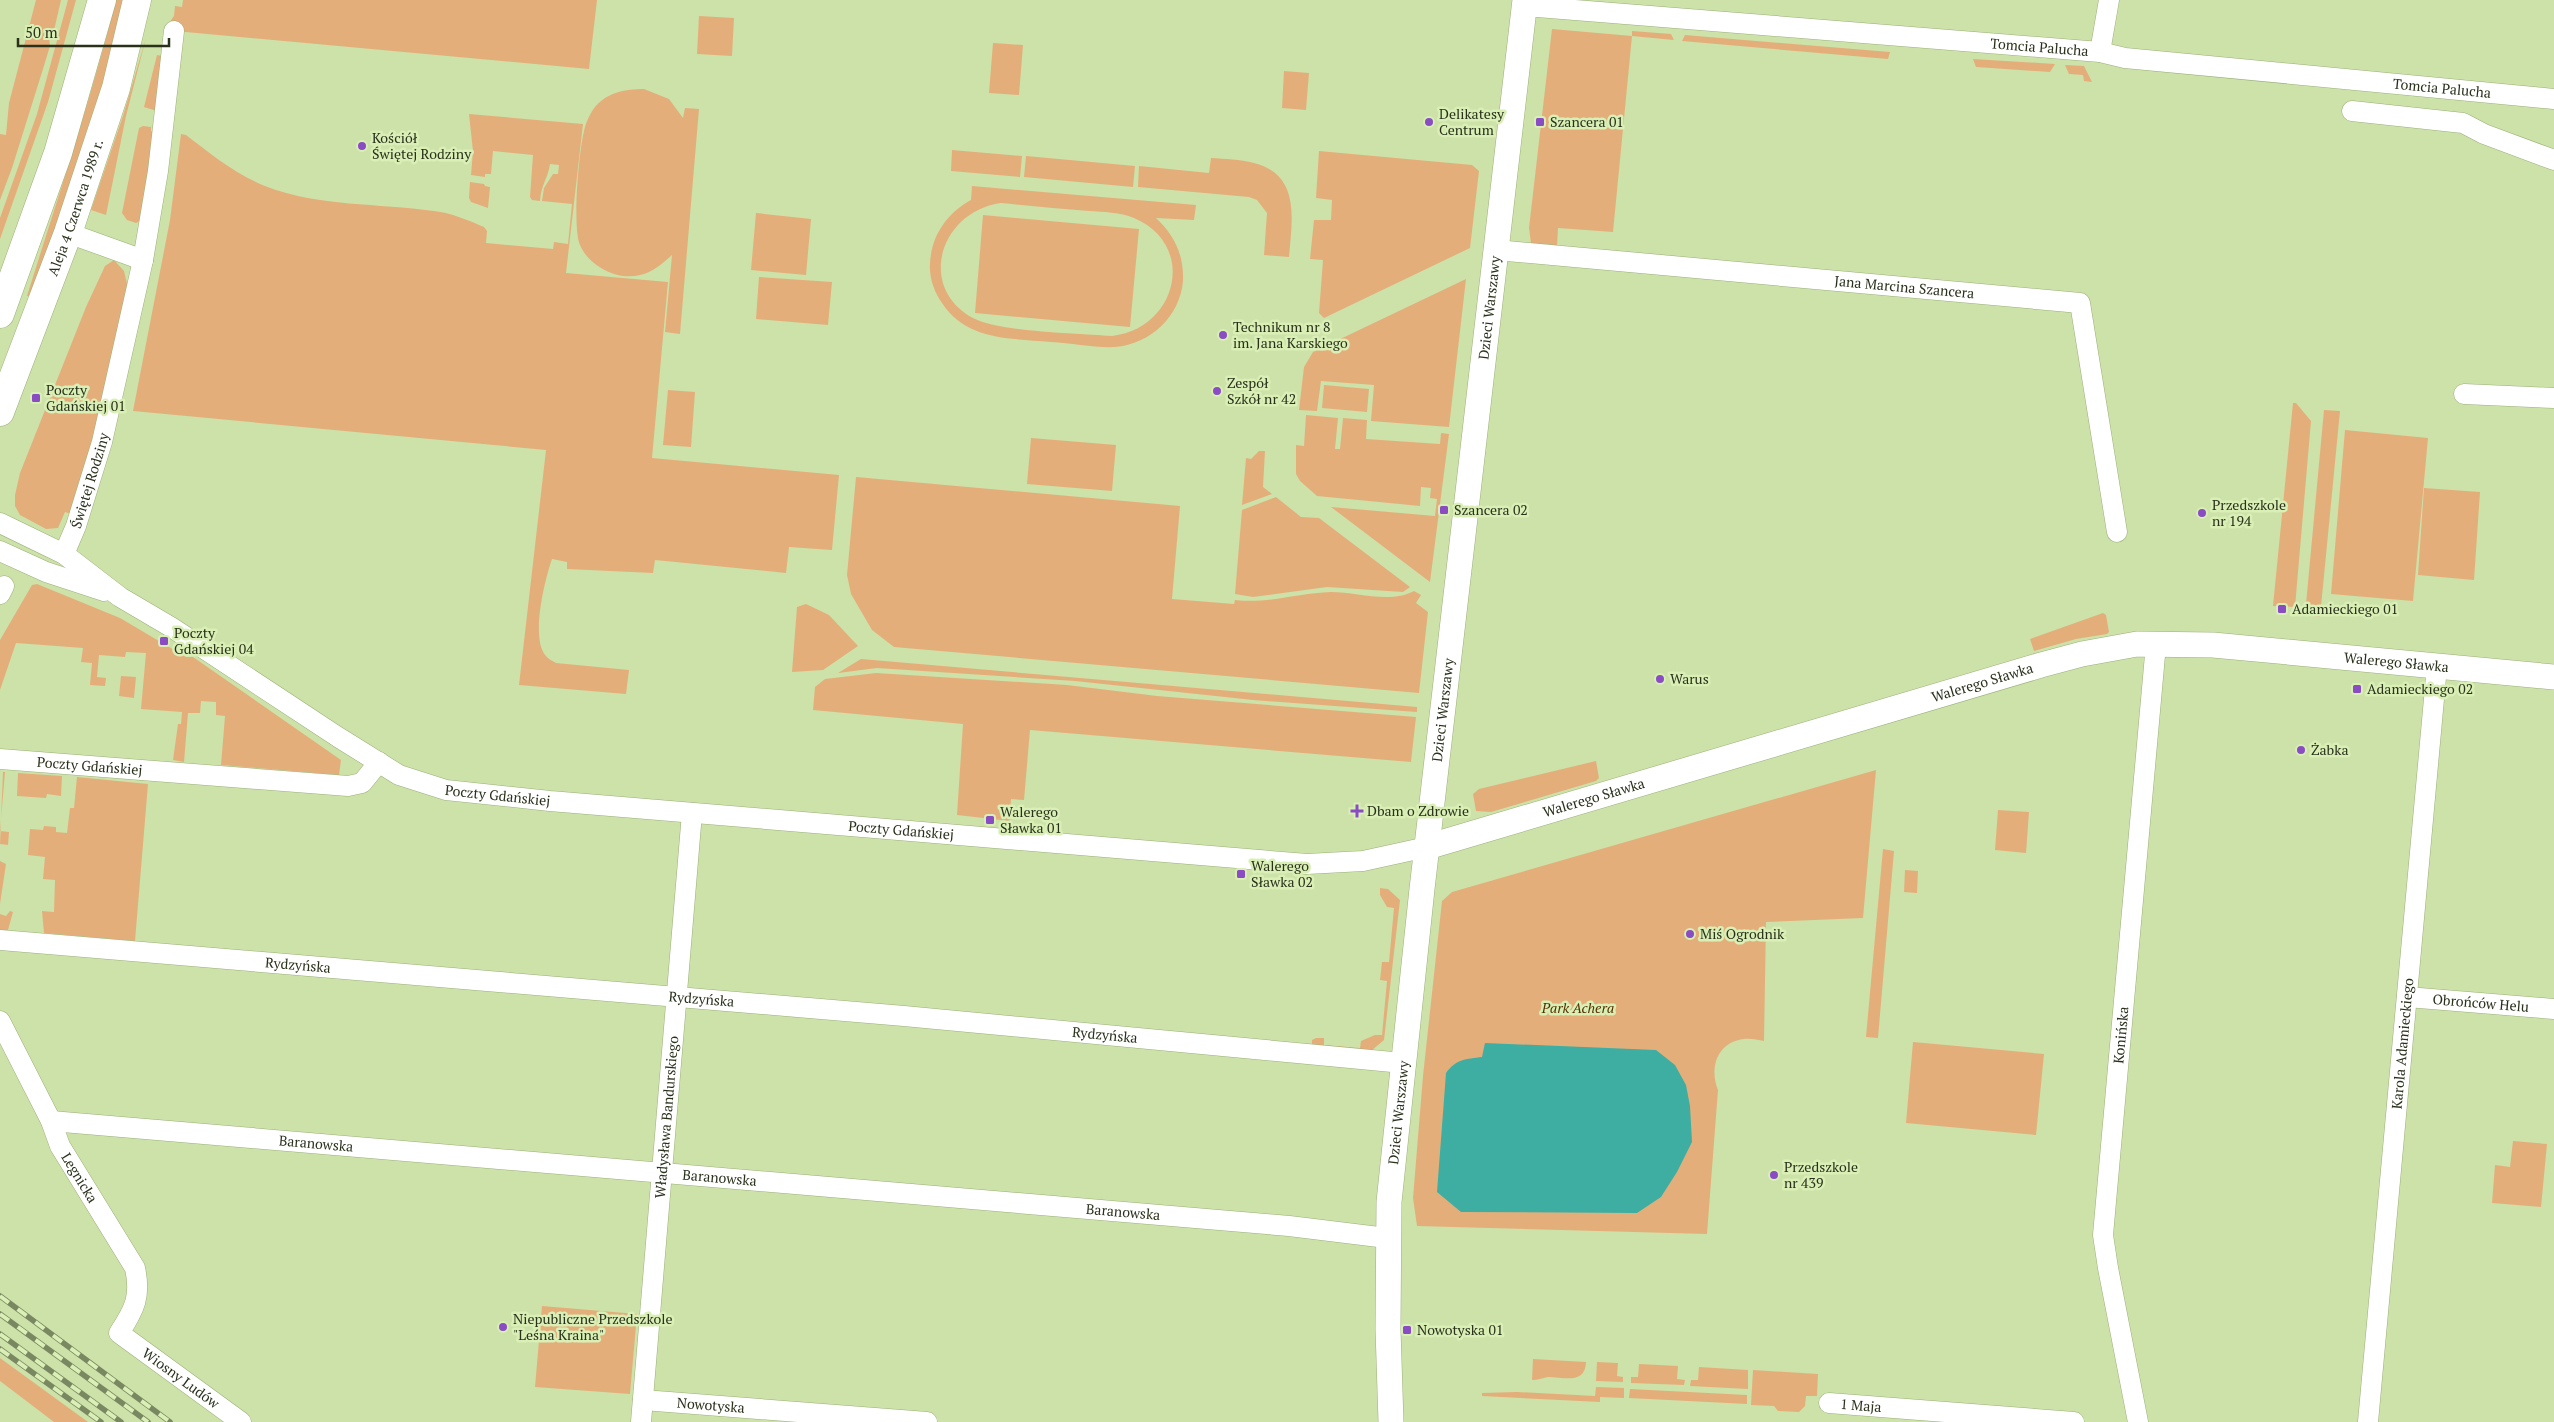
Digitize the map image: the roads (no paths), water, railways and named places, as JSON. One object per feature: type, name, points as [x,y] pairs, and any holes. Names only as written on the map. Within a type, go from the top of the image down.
[{"type":"main road","points":[[0,314],[58,153],[102,0]]},
{"type":"main road","name":"Aleja 4 Czerwca 1989 r.","points":[[0,412],[68,233],[116,88],[137,0]]},
{"type":"street","points":[[2100,52],[2109,0]]},
{"type":"street","name":"Tomcia Palucha","points":[[1525,3],[2100,52],[2125,58],[2554,99]]},
{"type":"street","name":"Dzieci Warszawy","points":[[1391,1422],[1389,1202],[1427,847],[1525,3]]},
{"type":"street","name":"Świętej Rodziny","points":[[64,554],[76,526],[102,442],[143,260],[158,171],[174,31]]},
{"type":"street","points":[[2352,111],[2463,122],[2484,134],[2554,160]]},
{"type":"street","points":[[68,233],[143,260]]},
{"type":"street","name":"Jana Marcina Szancera","points":[[1496,250],[2080,303],[2117,532]]},
{"type":"street","points":[[2464,394],[2554,398]]},
{"type":"street","name":"Poczty Gdańskiej","points":[[0,524],[64,554],[120,597],[172,627],[379,762],[410,779],[446,790],[692,813],[1307,864],[1388,858],[1427,847]]},
{"type":"street","name":"Poczty Gdańskiej","points":[[0,551],[46,572],[120,597]]},
{"type":"street","name":"Walerego Sławka","points":[[1427,847],[2041,665],[2118,647],[2156,644],[2213,645],[2554,677]]},
{"type":"street","name":"Konińska","points":[[2138,1422],[2103,1235],[2156,644]]},
{"type":"street","name":"Karola Adamieckiego","points":[[2368,1422],[2438,666]]},
{"type":"street","name":"Poczty Gdańskiej","points":[[0,759],[348,786],[362,783],[379,762]]},
{"type":"street","name":"Władysława Bandurskiego","points":[[641,1422],[692,813]]},
{"type":"street","name":"Rydzyńska","points":[[0,940],[487,979],[1403,1063]]},
{"type":"street","name":"Obrońców Helu","points":[[2407,997],[2554,1009]]},
{"type":"street","name":"Legnicka","points":[[0,1021],[51,1120],[60,1146],[135,1268],[138,1282],[137,1297],[132,1314],[119,1333]]},
{"type":"street","name":"Baranowska","points":[[51,1120],[1290,1226],[1388,1238]]},
{"type":"street","name":"Wiosny Ludów","points":[[119,1333],[241,1422]]},
{"type":"street","name":"Nowotyska","points":[[642,1400],[927,1422]]},
{"type":"street","name":"1 Maja","points":[[1830,1403],[2074,1422]]},
{"type":"water","points":[[1485,1043],[1656,1050],[1675,1065],[1686,1085],[1690,1106],[1692,1142],[1677,1172],[1661,1197],[1637,1213],[1461,1212],[1437,1192],[1446,1073],[1458,1062],[1482,1057]]},
{"type":"railway","points":[[0,1296],[170,1422]]},
{"type":"railway","points":[[0,1314],[148,1422]]},
{"type":"railway","points":[[0,1334],[121,1422]]},
{"type":"railway","points":[[0,1349],[101,1422]]},
{"type":"place","name":"Delikatesy Centrum","points":[[1429,122]]},
{"type":"place","name":"Szancera 01","points":[[1540,122]]},
{"type":"place","name":"Kościół Świętej Rodziny","points":[[362,146]]},
{"type":"place","name":"Technikum nr 8 im. Jana Karskiego","points":[[1223,335]]},
{"type":"place","name":"Zespół Szkół nr 42","points":[[1217,391]]},
{"type":"place","name":"Poczty Gdańskiej 01","points":[[36,398]]},
{"type":"place","name":"Szancera 02","points":[[1444,510]]},
{"type":"place","name":"Przedszkole nr 194","points":[[2202,513]]},
{"type":"place","name":"Adamieckiego 01","points":[[2282,609]]},
{"type":"place","name":"Poczty Gdańskiej 04","points":[[164,641]]},
{"type":"place","name":"Warus","points":[[1660,679]]},
{"type":"place","name":"Adamieckiego 02","points":[[2357,689]]},
{"type":"place","name":"Żabka","points":[[2301,750]]},
{"type":"place","name":"Dbam o Zdrowie","points":[[1357,811]]},
{"type":"place","name":"Walerego Sławka 01","points":[[990,820]]},
{"type":"place","name":"Walerego Sławka 02","points":[[1241,874]]},
{"type":"place","name":"Miś Ogrodnik","points":[[1690,934]]},
{"type":"place","name":"Przedszkole nr 439","points":[[1774,1175]]},
{"type":"place","name":"Niepubliczne Przedszkole \"Leśna Kraina\"","points":[[503,1327]]},
{"type":"place","name":"Nowotyska 01","points":[[1407,1330]]},
{"type":"park label","name":"Park Achera","points":[[1578,1008]]}]
